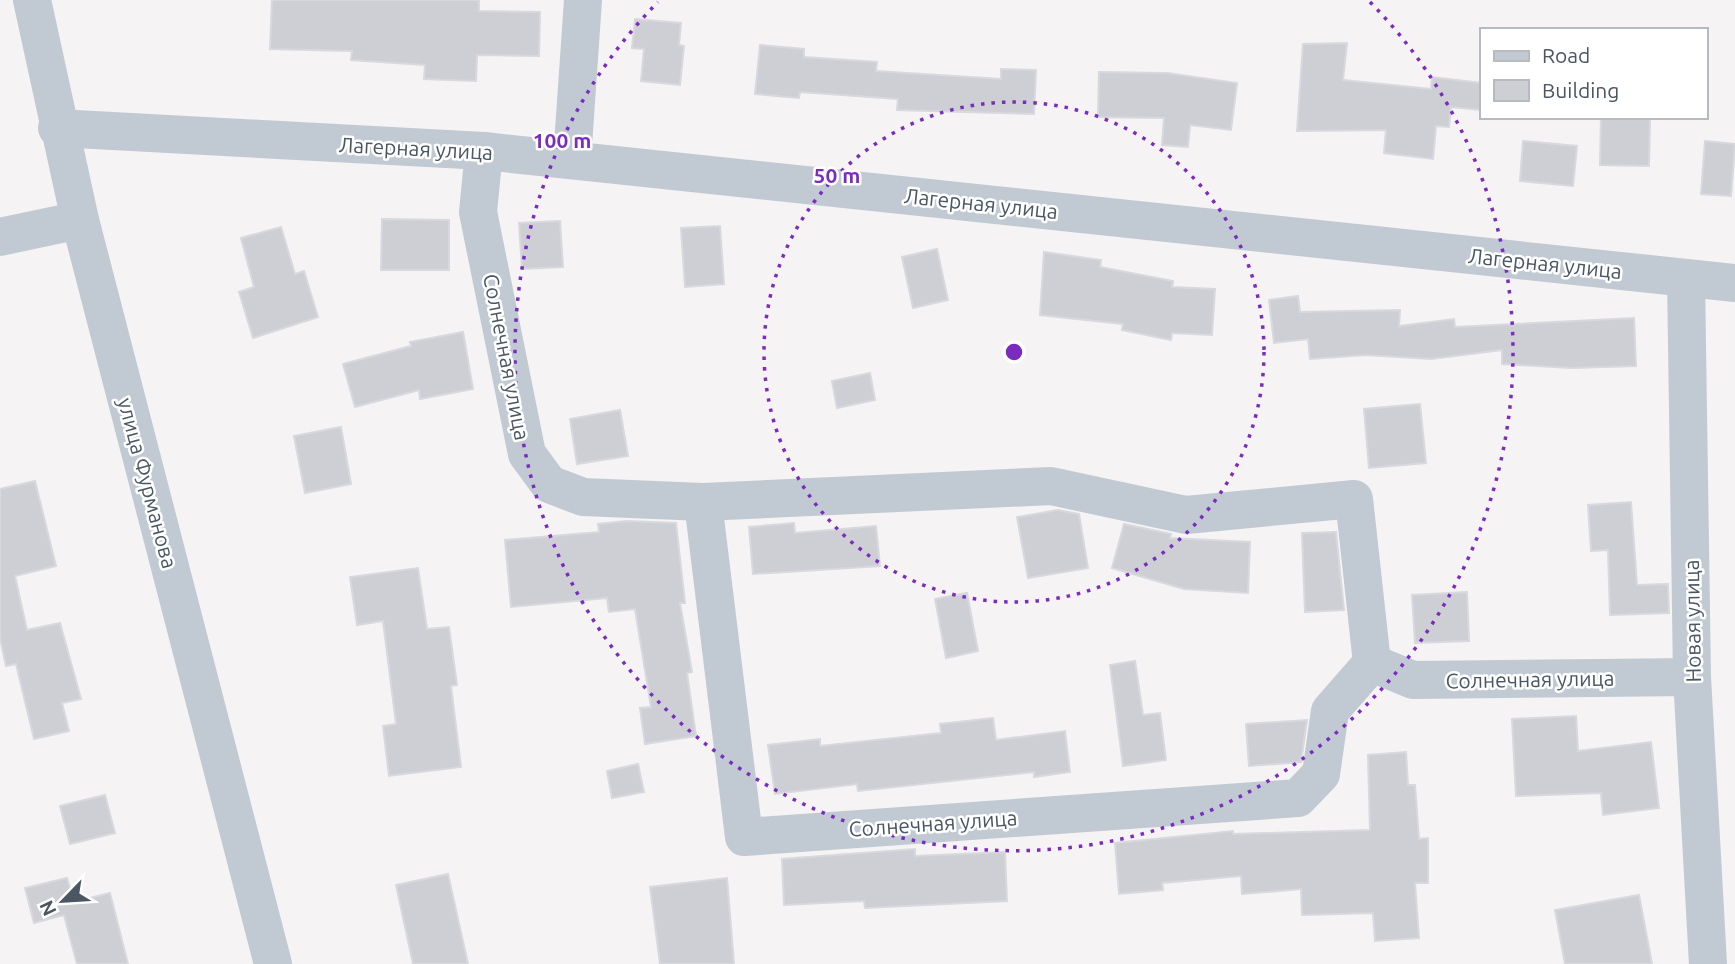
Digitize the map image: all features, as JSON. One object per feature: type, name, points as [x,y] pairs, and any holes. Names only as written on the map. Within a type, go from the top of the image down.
[{"type":"street","name":"улица Фурманова","points":[[32,0],[57,128],[273,964]]},
{"type":"street","points":[[572,160],[583,0]]},
{"type":"street","name":"Лагерная улица","points":[[57,128],[484,151],[1735,283]]},
{"type":"street","name":"Солнечная улица","points":[[484,151],[478,212],[527,454],[549,484],[583,497],[703,502],[1051,486],[1186,515],[1354,499],[1372,663],[1330,711],[1321,774],[1298,798],[744,837],[703,502]]},
{"type":"street","points":[[0,237],[80,220]]},
{"type":"street","name":"Новая улица","points":[[1686,278],[1692,677],[1708,964]]},
{"type":"street","name":"Солнечная улица","points":[[1372,663],[1413,680],[1692,677]]},
{"type":"building","points":[[272,0],[479,0],[479,11],[540,12],[539,56],[477,55],[476,81],[424,79],[425,65],[351,60],[352,51],[270,49]]},
{"type":"building","points":[[635,19],[681,23],[679,45],[684,46],[680,85],[641,81],[644,49],[632,48]]},
{"type":"building","points":[[1347,43],[1343,80],[1431,89],[1432,77],[1480,83],[1480,110],[1451,107],[1449,127],[1436,126],[1433,159],[1384,153],[1386,130],[1297,131],[1303,44]]},
{"type":"building","points":[[760,45],[804,49],[804,57],[877,62],[876,71],[1001,79],[1001,69],[1036,70],[1034,114],[897,110],[898,99],[800,92],[799,98],[755,94]]},
{"type":"building","points":[[1099,72],[1167,73],[1237,83],[1231,130],[1190,125],[1188,147],[1162,145],[1164,118],[1098,117]]},
{"type":"building","points":[[1601,119],[1650,119],[1649,166],[1600,165]]},
{"type":"building","points":[[1523,141],[1577,146],[1573,186],[1520,181]]},
{"type":"building","points":[[1705,141],[1735,144],[1731,196],[1701,194]]},
{"type":"building","points":[[382,219],[449,220],[449,270],[381,270]]},
{"type":"building","points":[[560,221],[563,267],[522,269],[519,223]]},
{"type":"building","points":[[720,226],[724,284],[685,287],[681,228]]},
{"type":"building","points":[[281,227],[295,274],[304,271],[318,317],[253,338],[239,292],[254,287],[241,238]]},
{"type":"building","points":[[937,249],[948,300],[913,308],[902,257]]},
{"type":"building","points":[[1044,252],[1101,260],[1100,267],[1173,281],[1172,287],[1215,289],[1212,335],[1172,333],[1171,340],[1122,330],[1123,324],[1040,315]]},
{"type":"building","points":[[1298,296],[1300,312],[1400,310],[1399,326],[1454,319],[1455,327],[1634,318],[1636,366],[1571,368],[1502,364],[1502,350],[1431,359],[1366,355],[1310,359],[1308,339],[1274,343],[1269,300]]},
{"type":"building","points":[[463,332],[473,389],[420,399],[419,390],[355,407],[343,364],[411,346],[410,342]]},
{"type":"building","points":[[870,373],[875,400],[837,408],[832,381]]},
{"type":"building","points":[[1420,404],[1426,463],[1369,468],[1364,409]]},
{"type":"building","points":[[620,410],[628,456],[577,464],[570,419]]},
{"type":"building","points":[[341,427],[351,484],[305,493],[294,436]]},
{"type":"building","points":[[35,481],[56,566],[15,576],[27,630],[60,623],[81,699],[62,703],[69,731],[34,739],[16,664],[6,666],[0,638],[0,489]]},
{"type":"building","points":[[1631,502],[1637,585],[1668,584],[1669,613],[1610,615],[1608,550],[1591,551],[1588,505]]},
{"type":"building","points":[[1058,510],[1079,514],[1088,568],[1028,578],[1017,517]]},
{"type":"building","points":[[627,521],[676,523],[685,603],[680,603],[692,672],[687,673],[696,736],[645,744],[640,708],[651,707],[635,609],[609,612],[607,598],[511,607],[505,540],[599,532],[598,524]]},
{"type":"building","points":[[794,523],[795,533],[876,526],[880,566],[753,574],[749,527]]},
{"type":"building","points":[[1124,524],[1171,534],[1170,538],[1250,542],[1248,593],[1184,589],[1112,568]]},
{"type":"building","points":[[1336,532],[1344,610],[1305,612],[1302,533]]},
{"type":"building","points":[[418,568],[427,629],[449,627],[457,685],[451,686],[461,767],[389,776],[383,726],[396,724],[383,621],[357,625],[350,577]]},
{"type":"building","points":[[1467,592],[1469,641],[1415,643],[1412,595]]},
{"type":"building","points":[[967,593],[978,651],[946,658],[935,599]]},
{"type":"building","points":[[1135,661],[1143,715],[1160,713],[1166,760],[1123,766],[1110,665]]},
{"type":"building","points":[[1576,716],[1578,751],[1651,742],[1659,808],[1603,815],[1601,793],[1516,796],[1512,719]]},
{"type":"building","points":[[993,718],[996,740],[1065,731],[1070,772],[1034,777],[1034,772],[858,791],[857,784],[775,794],[768,745],[820,739],[820,746],[941,733],[940,724]]},
{"type":"building","points":[[1307,720],[1301,762],[1249,766],[1246,724]]},
{"type":"building","points":[[1406,752],[1408,785],[1415,785],[1419,839],[1428,838],[1428,883],[1415,883],[1419,938],[1375,941],[1373,913],[1302,915],[1301,889],[1242,894],[1241,876],[1162,883],[1163,890],[1119,894],[1115,843],[1233,831],[1233,834],[1370,830],[1368,755]]},
{"type":"building","points":[[638,764],[644,792],[612,798],[607,771]]},
{"type":"building","points":[[105,795],[115,833],[70,844],[60,806]]},
{"type":"building","points":[[915,849],[915,856],[1005,852],[1007,901],[865,908],[864,901],[784,905],[782,859]]},
{"type":"building","points":[[448,874],[468,964],[413,964],[396,885]]},
{"type":"building","points":[[67,878],[74,902],[110,893],[128,964],[77,964],[64,915],[34,923],[25,888]]},
{"type":"building","points":[[727,878],[734,964],[660,964],[650,887]]},
{"type":"building","points":[[1639,895],[1652,964],[1565,964],[1555,910]]}]
